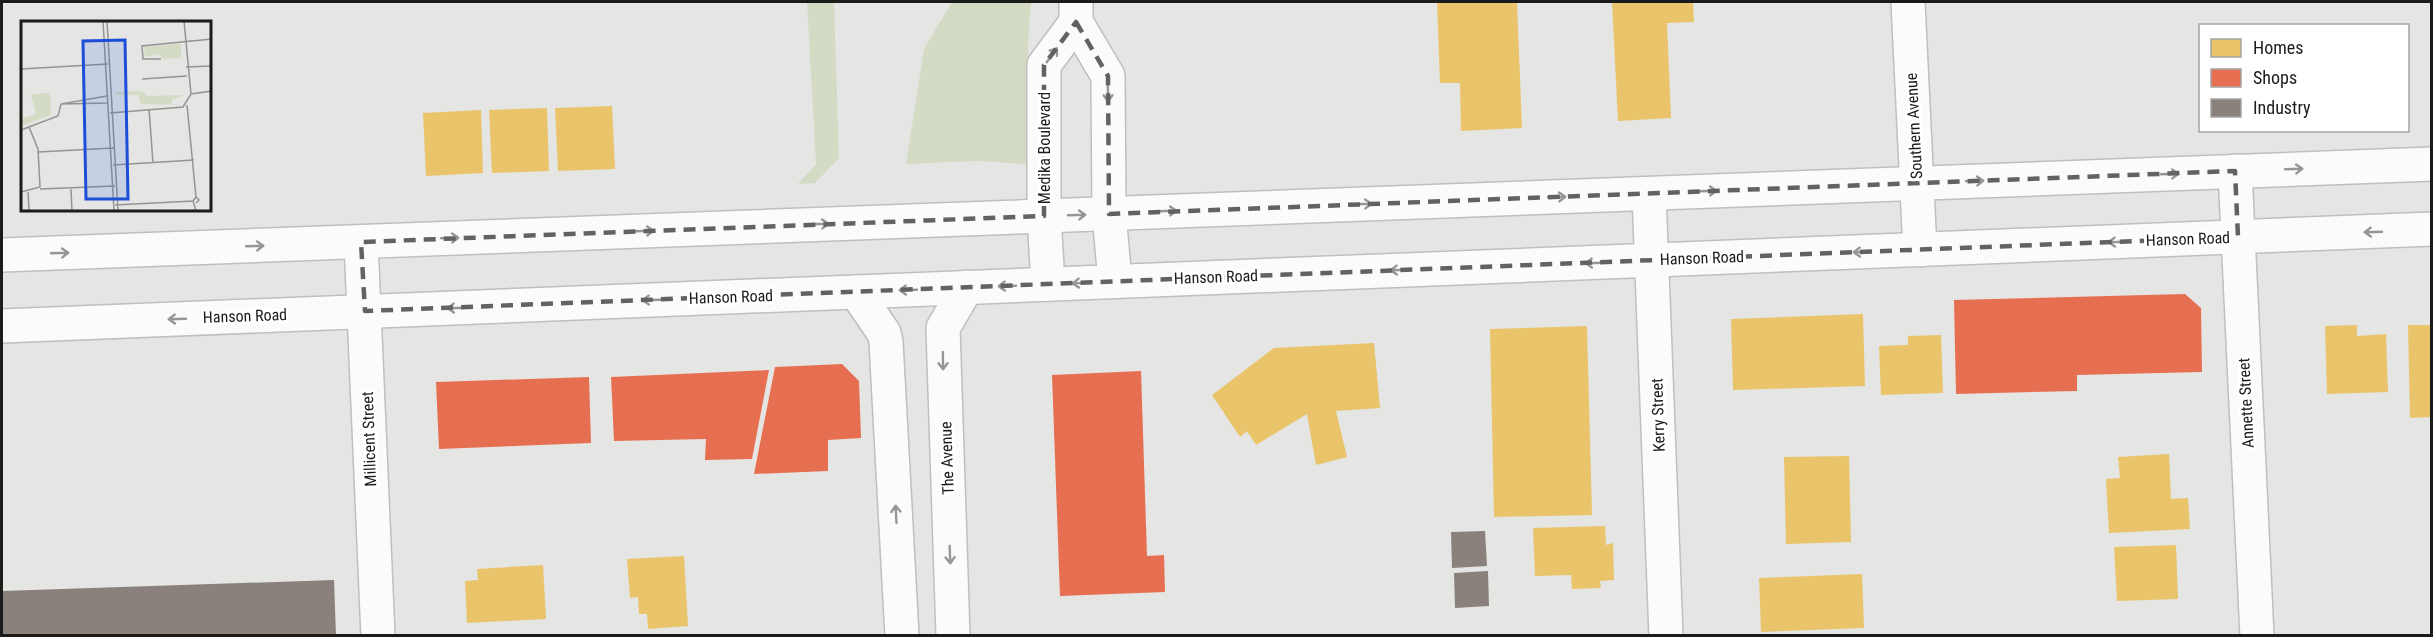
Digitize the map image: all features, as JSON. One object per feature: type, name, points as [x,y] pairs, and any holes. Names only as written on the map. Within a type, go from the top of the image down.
[{"type":"main road","name":"Southern Avenue","points":[[1908,2],[1920,250]]},
{"type":"main road","name":"Medika Boulevard","points":[[1076,12],[1108,76],[1109,213],[1115,281]]},
{"type":"main road","name":"Medika Boulevard","points":[[1048,284],[1044,216],[1044,65],[1076,12]]},
{"type":"main road","points":[[2,255],[2432,164]]},
{"type":"main road","name":"Annette Street","points":[[2235,171],[2257,636]]},
{"type":"main road","name":"Kerry Street","points":[[1649,194],[1666,636]]},
{"type":"main road","name":"Hanson Road","points":[[2,326],[2432,229]]},
{"type":"main road","name":"Millicent Street","points":[[361,242],[378,636]]},
{"type":"main road","name":"The Avenue","points":[[953,636],[944,328],[967,287]]},
{"type":"main road","points":[[856,292],[884,333],[887,351],[902,636]]},
{"type":"highlighted area","points":[[1076,22],[1108,76],[1109,214],[2235,171],[2238,237],[365,311],[361,242],[1044,216],[1044,65]]},
{"type":"green space","points":[[807,2],[834,2],[839,158],[815,183],[798,184],[816,164]]},
{"type":"green space","points":[[952,2],[1031,2],[1028,66],[1033,124],[1025,164],[978,161],[906,164],[924,49]]},
{"type":"building: Homes","points":[[1437,2],[1517,2],[1522,128],[1461,131],[1460,83],[1440,83]]},
{"type":"building: Homes","points":[[1612,2],[1693,2],[1694,22],[1667,23],[1671,118],[1618,121]]},
{"type":"building: Homes","points":[[612,106],[615,169],[558,171],[555,108]]},
{"type":"building: Homes","points":[[547,108],[549,171],[492,173],[489,110]]},
{"type":"building: Homes","points":[[481,110],[483,173],[426,176],[423,113]]},
{"type":"building: Homes","points":[[1863,314],[1865,386],[1733,390],[1731,319]]},
{"type":"building: Homes","points":[[2357,325],[2357,336],[2386,334],[2388,392],[2327,394],[2325,326]]},
{"type":"building: Homes","points":[[2408,325],[2432,325],[2432,417],[2410,418]]},
{"type":"building: Homes","points":[[1587,326],[1592,515],[1494,517],[1490,329]]},
{"type":"building: Homes","points":[[1941,335],[1943,393],[1881,395],[1879,346],[1908,345],[1908,336]]},
{"type":"building: Homes","points":[[1374,343],[1380,408],[1336,411],[1347,457],[1316,465],[1307,414],[1256,445],[1247,431],[1240,437],[1212,395],[1274,348]]},
{"type":"building: Homes","points":[[2169,454],[2171,499],[2188,498],[2190,529],[2109,533],[2106,479],[2120,478],[2118,457]]},
{"type":"building: Homes","points":[[1849,456],[1851,542],[1786,544],[1784,457]]},
{"type":"building: Homes","points":[[1605,526],[1606,545],[1613,543],[1614,580],[1600,581],[1601,588],[1572,589],[1571,575],[1535,576],[1533,528]]},
{"type":"building: Homes","points":[[2176,545],[2178,599],[2117,601],[2114,547]]},
{"type":"building: Homes","points":[[684,556],[688,626],[648,629],[647,614],[639,614],[638,597],[630,598],[627,559]]},
{"type":"building: Homes","points":[[543,565],[546,619],[467,623],[465,581],[478,580],[477,569]]},
{"type":"building: Homes","points":[[1862,574],[1864,628],[1761,632],[1759,578]]},
{"type":"building: Shops","points":[[2185,294],[2201,308],[2202,372],[2077,375],[2077,391],[1956,394],[1954,300]]},
{"type":"building: Shops","points":[[842,364],[859,381],[861,438],[828,440],[828,471],[754,474],[775,367]]},
{"type":"building: Shops","points":[[769,370],[752,459],[705,460],[706,439],[614,441],[611,377]]},
{"type":"building: Shops","points":[[1141,371],[1147,556],[1164,555],[1165,592],[1060,596],[1052,375]]},
{"type":"building: Shops","points":[[589,377],[591,443],[439,449],[436,382]]},
{"type":"building: Industry","points":[[1485,531],[1487,566],[1452,568],[1451,532]]},
{"type":"building: Industry","points":[[1488,571],[1489,606],[1455,608],[1454,573]]},
{"type":"building: Industry","points":[[334,580],[336,636],[2,636],[2,591]]}]
